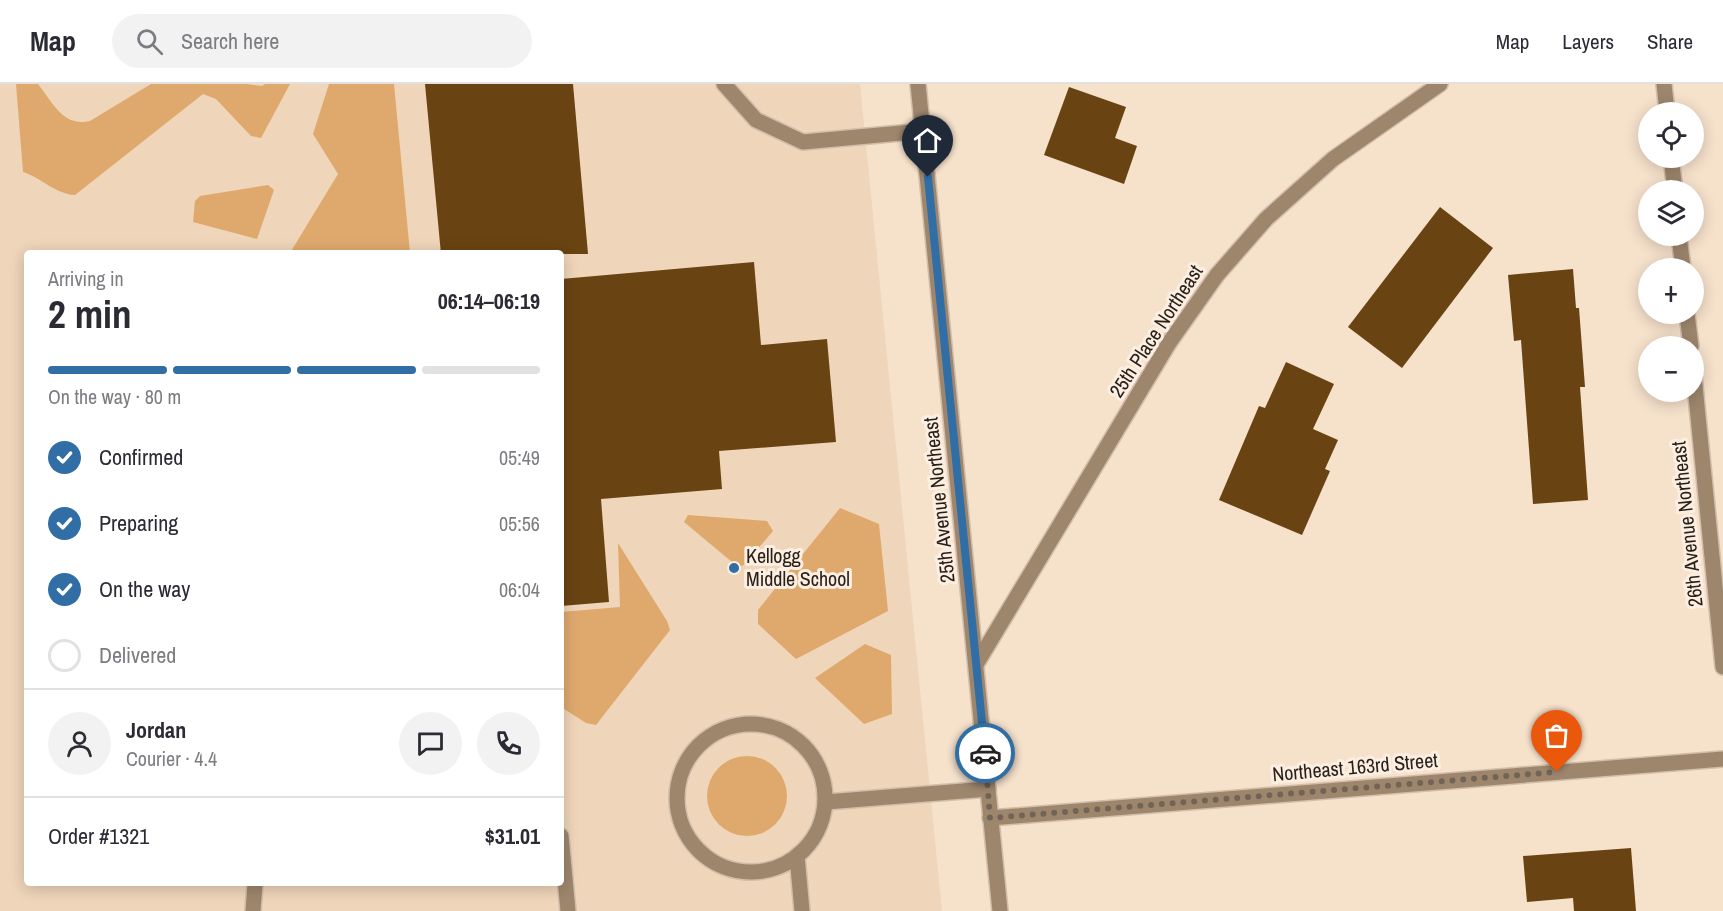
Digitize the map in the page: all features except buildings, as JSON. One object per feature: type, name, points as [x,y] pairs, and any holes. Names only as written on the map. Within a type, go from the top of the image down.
[{"type":"street","points":[[724,84],[756,120],[803,142],[923,131]]},
{"type":"street","name":"25th Avenue Northeast","points":[[918,84],[1000,911]]},
{"type":"street","name":"25th Place Northeast","points":[[977,663],[1169,343],[1217,275],[1266,219],[1333,159],[1440,84]]},
{"type":"street","points":[[1664,84],[1666,102]]},
{"type":"street","name":"26th Avenue Northeast","points":[[1697,402],[1723,667]]},
{"type":"street","points":[[750,723],[774,727],[795,738],[812,756],[823,777],[826,802],[820,827],[807,848],[787,863],[764,872],[739,872],[715,865],[695,849],[682,828],[676,804],[678,780],[688,758],[704,740],[725,728],[750,723]]},
{"type":"street","name":"Northeast 163rd Street","points":[[990,818],[1723,759]]},
{"type":"street","points":[[826,802],[988,789]]},
{"type":"street","points":[[797,856],[802,911]]},
{"type":"street","points":[[564,868],[568,911]]},
{"type":"street","points":[[253,911],[255,886]]},
{"type":"shaded area","name":"Kellogg Middle School","points":[[0,84],[860,84],[942,911],[0,911]]},
{"type":"shaded area","points":[[16,84],[38,84],[60,112],[66,117],[81,122],[90,121],[151,84],[262,86],[290,84],[261,138],[251,136],[216,99],[203,94],[75,195],[61,192],[23,172]]},
{"type":"shaded area","points":[[329,84],[394,84],[410,250],[292,250],[338,174],[313,134]]},
{"type":"shaded area","points":[[268,185],[274,190],[257,239],[193,222],[195,201],[200,196]]},
{"type":"shaded area","points":[[840,508],[879,524],[888,611],[796,659],[758,624],[758,610]]},
{"type":"shaded area","points":[[688,515],[767,521],[773,531],[744,565],[738,567],[684,522]]},
{"type":"shaded area","points":[[618,543],[667,621],[670,630],[596,725],[586,723],[564,709],[564,612],[620,607]]},
{"type":"shaded area","points":[[865,644],[891,655],[892,714],[864,724],[815,678]]},
{"type":"shaded area","points":[[747,756],[762,759],[775,768],[784,781],[787,796],[784,811],[775,824],[762,833],[747,836],[732,833],[719,824],[710,811],[707,796],[710,781],[719,768],[732,759]]},
{"type":"way so far","points":[[985,753],[990,818],[1557,772]]},
{"type":"place","name":"Kellogg Middle School","points":[[734,568]]},
{"type":"route","points":[[928,177],[985,753]]}]
